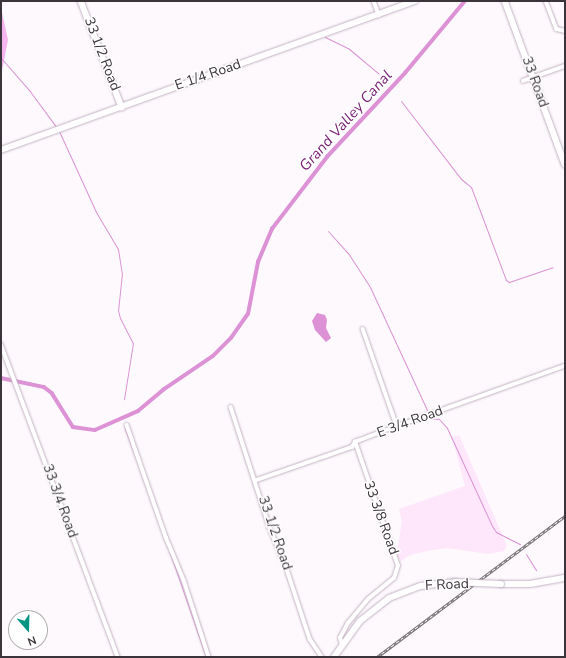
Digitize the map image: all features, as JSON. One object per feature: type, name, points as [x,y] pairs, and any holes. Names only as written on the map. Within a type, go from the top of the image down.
[{"type":"main road","name":"F Road","points":[[334,657],[360,621],[389,598],[421,586],[455,582],[530,584],[565,578]]},
{"type":"street","name":"33 1/2 Road","points":[[81,1],[122,107]]},
{"type":"street","points":[[374,1],[379,15]]},
{"type":"street","name":"E 1/4 Road","points":[[1,150],[415,1]]},
{"type":"street","name":"33 Road","points":[[505,1],[532,78],[564,156],[565,164]]},
{"type":"street","points":[[546,1],[557,29],[565,31]]},
{"type":"street","points":[[523,81],[565,66]]},
{"type":"street","points":[[363,329],[397,426]]},
{"type":"street","name":"33 3/4 Road","points":[[1,344],[118,657]]},
{"type":"street","name":"E 3/4 Road","points":[[256,480],[352,447],[355,442],[397,426],[565,366]]},
{"type":"street","name":"33 1/2 Road","points":[[231,408],[256,480],[270,528],[287,569],[310,639],[322,657]]},
{"type":"street","points":[[127,425],[166,537],[184,580],[209,657]]},
{"type":"street","name":"33 3/8 Road","points":[[342,645],[340,638],[348,623],[368,599],[394,578],[398,566],[355,442]]},
{"type":"shaded area","points":[[1,8],[8,40],[1,75]]},
{"type":"shaded area","points":[[317,313],[325,315],[327,320],[326,328],[331,338],[326,342],[315,330],[312,321]]},
{"type":"shaded area","points":[[459,435],[507,546],[504,551],[488,554],[448,548],[432,550],[410,555],[401,561],[396,557],[402,522],[399,509],[465,486],[452,437]]},
{"type":"waterway","name":"Grand Valley Canal","points":[[1,378],[44,387],[52,393],[73,427],[95,430],[138,411],[163,390],[213,356],[231,338],[248,314],[258,262],[272,229],[327,157],[405,73],[465,1]]},
{"type":"waterway","points":[[325,37],[348,48],[379,74]]},
{"type":"waterway","points":[[1,58],[29,90],[57,128]]},
{"type":"waterway","points":[[126,102],[140,97]]},
{"type":"waterway","points":[[401,101],[461,179],[471,187],[506,280],[509,282],[553,267]]},
{"type":"waterway","points":[[59,131],[96,212],[118,249],[122,273],[118,310],[120,318],[133,343],[124,399]]},
{"type":"waterway","points":[[328,231],[348,253],[370,287],[428,412]]},
{"type":"waterway","points":[[430,418],[439,419],[447,428],[496,532],[520,544]]},
{"type":"waterway","points":[[125,429],[149,492]]},
{"type":"waterway","points":[[160,524],[206,657]]},
{"type":"waterway","points":[[526,554],[536,570]]},
{"type":"railway","points":[[377,657],[565,516]]}]
